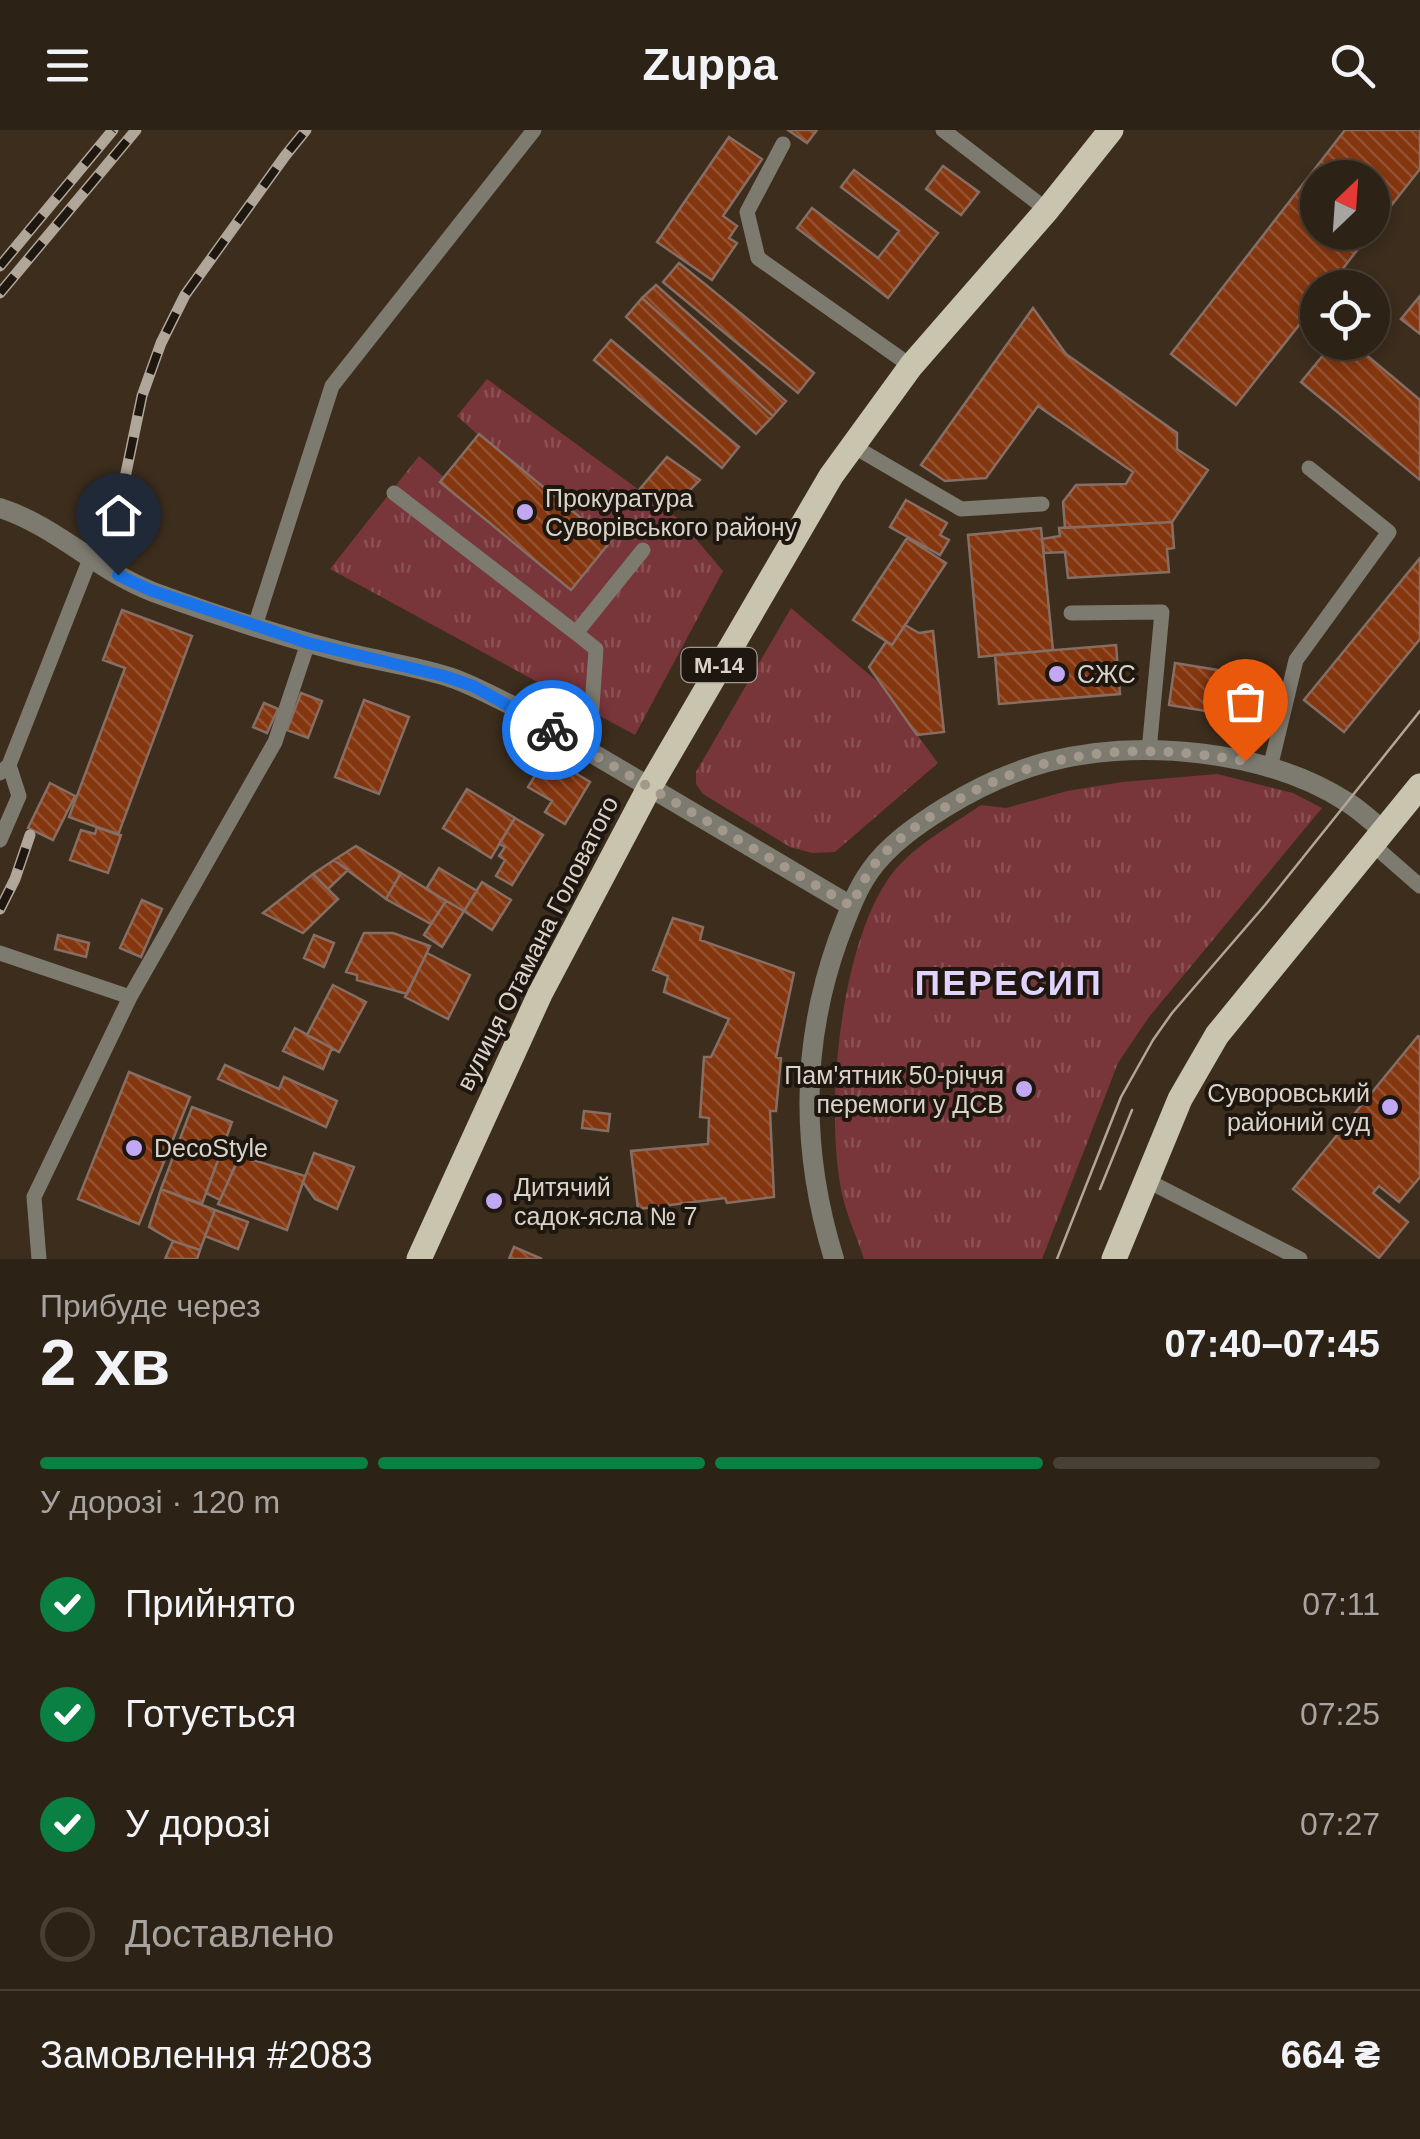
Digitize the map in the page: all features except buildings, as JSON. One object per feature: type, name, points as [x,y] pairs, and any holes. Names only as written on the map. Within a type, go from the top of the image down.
[{"type":"main road","name":"вулиця Отамана Головатого","points":[[419,1259],[540,994],[649,788],[821,493],[911,366],[1048,210],[1111,130]]},
{"type":"main road","points":[[1114,1259],[1180,1099],[1217,1035],[1420,786]]},
{"type":"street","points":[[0,508],[46,528],[90,558],[150,590],[308,643],[473,686],[851,906]]},
{"type":"street","points":[[834,1259],[822,1219],[810,1128],[809,1071],[820,997],[851,906],[869,872],[922,822],[974,789],[1014,773],[1079,755],[1150,751],[1210,755],[1270,768],[1346,801],[1378,837]]},
{"type":"lane","points":[[255,626],[332,386],[534,130]]},
{"type":"lane","points":[[943,130],[1048,210]]},
{"type":"lane","points":[[782,144],[748,212],[758,258],[911,366]]},
{"type":"lane","points":[[853,446],[960,509],[1042,504]]},
{"type":"lane","points":[[1270,768],[1296,660],[1389,532],[1309,468]]},
{"type":"lane","points":[[394,493],[596,650],[589,751]]},
{"type":"lane","points":[[576,633],[643,550]]},
{"type":"lane","points":[[0,840],[18,796],[5,769],[90,558]]},
{"type":"lane","points":[[1071,613],[1162,612],[1150,751]]},
{"type":"lane","points":[[39,1259],[34,1197],[130,997],[274,742],[308,643]]},
{"type":"lane","points":[[1378,837],[1420,886]]},
{"type":"lane","points":[[0,954],[130,997]]},
{"type":"lane","points":[[1146,1180],[1300,1259]]},
{"type":"green space","points":[[487,379],[679,519],[723,571],[635,735],[330,569],[419,456],[444,477],[478,435],[457,416]]},
{"type":"green space","points":[[791,608],[878,682],[938,763],[835,852],[812,853],[790,847],[703,794],[696,784],[696,772]]},
{"type":"green space","points":[[1217,774],[1293,793],[1322,808],[1149,1017],[1118,1063],[1042,1259],[864,1259],[842,1194],[837,1159],[836,1074],[848,984],[859,942],[891,875],[922,845],[981,805],[1006,808],[1067,791],[1122,782]]},
{"type":"tram line","points":[[1057,1259],[1121,1097],[1153,1040],[1420,711]]},
{"type":"tram line","points":[[1100,1189],[1132,1110]]},
{"type":"railway","points":[[0,266],[113,130]]},
{"type":"railway","points":[[0,293],[136,130]]},
{"type":"railway","points":[[111,545],[142,396],[161,343],[185,295],[306,130]]},
{"type":"railway","points":[[0,909],[30,835]]},
{"type":"way so far","points":[[552,730],[851,906],[869,872],[904,836],[974,789],[1014,773],[1046,762],[1115,751],[1210,755],[1245,761]]},
{"type":"place","name":"Прокуратура Суворівського району","points":[[525,512]]},
{"type":"place","name":"СЖС","points":[[1057,674]]},
{"type":"place","name":"Пам'ятник 50-річчя перемоги у ДСВ","points":[[1024,1089]]},
{"type":"place","name":"Суворовський районий суд","points":[[1390,1107]]},
{"type":"place","name":"DecoStyle","points":[[134,1148]]},
{"type":"place","name":"Дитячий садок-ясла № 7","points":[[494,1201]]},
{"type":"district","name":"ПЕРЕСИП","points":[[1009,983]]},
{"type":"route","points":[[118,575],[150,590],[308,643],[473,686],[552,730]]}]
